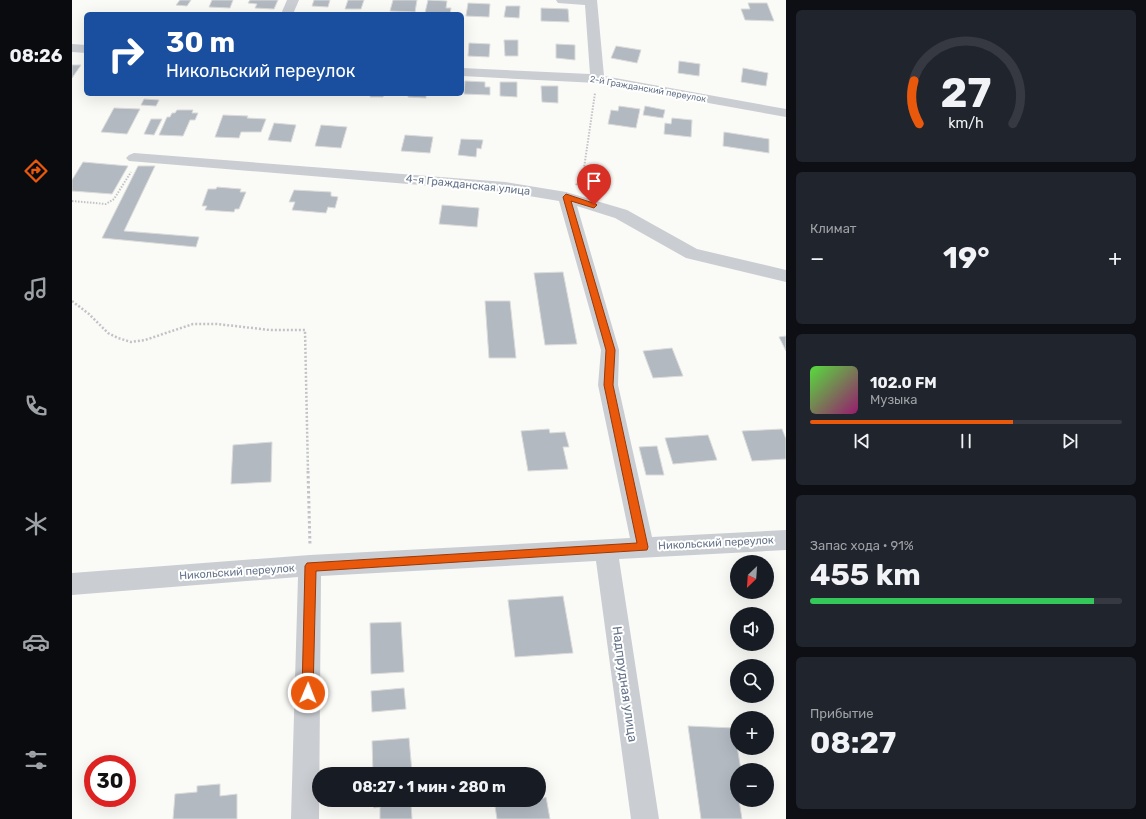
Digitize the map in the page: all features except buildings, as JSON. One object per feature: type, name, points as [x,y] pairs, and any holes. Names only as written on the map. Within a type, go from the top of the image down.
[{"type":"street","points":[[288,12],[293,0]]},
{"type":"street","points":[[562,0],[591,1],[597,79]]},
{"type":"street","points":[[72,48],[84,49]]},
{"type":"street","name":"2-й Гражданский переулок","points":[[464,72],[597,79],[786,113]]},
{"type":"street","name":"4-я Гражданская улица","points":[[136,158],[505,187],[566,197],[621,214],[692,254],[786,276]]},
{"type":"street","points":[[566,197],[610,350],[608,385],[643,547]]},
{"type":"street","name":"Никольский переулок","points":[[72,584],[310,566],[786,540]]},
{"type":"street","name":"Надпрудная улица","points":[[606,550],[645,819]]},
{"type":"street","points":[[305,819],[310,566]]},
{"type":"path","points":[[566,197],[584,175],[597,79]]},
{"type":"path","points":[[72,201],[106,204],[114,199],[136,158]]},
{"type":"path","points":[[72,301],[90,316],[100,328],[114,336],[132,342],[157,337],[175,329],[194,324],[244,326],[260,329],[305,330],[310,566]]},
{"type":"route","points":[[308,693],[310,566],[643,547],[608,385],[610,350],[566,197],[594,205]]}]
